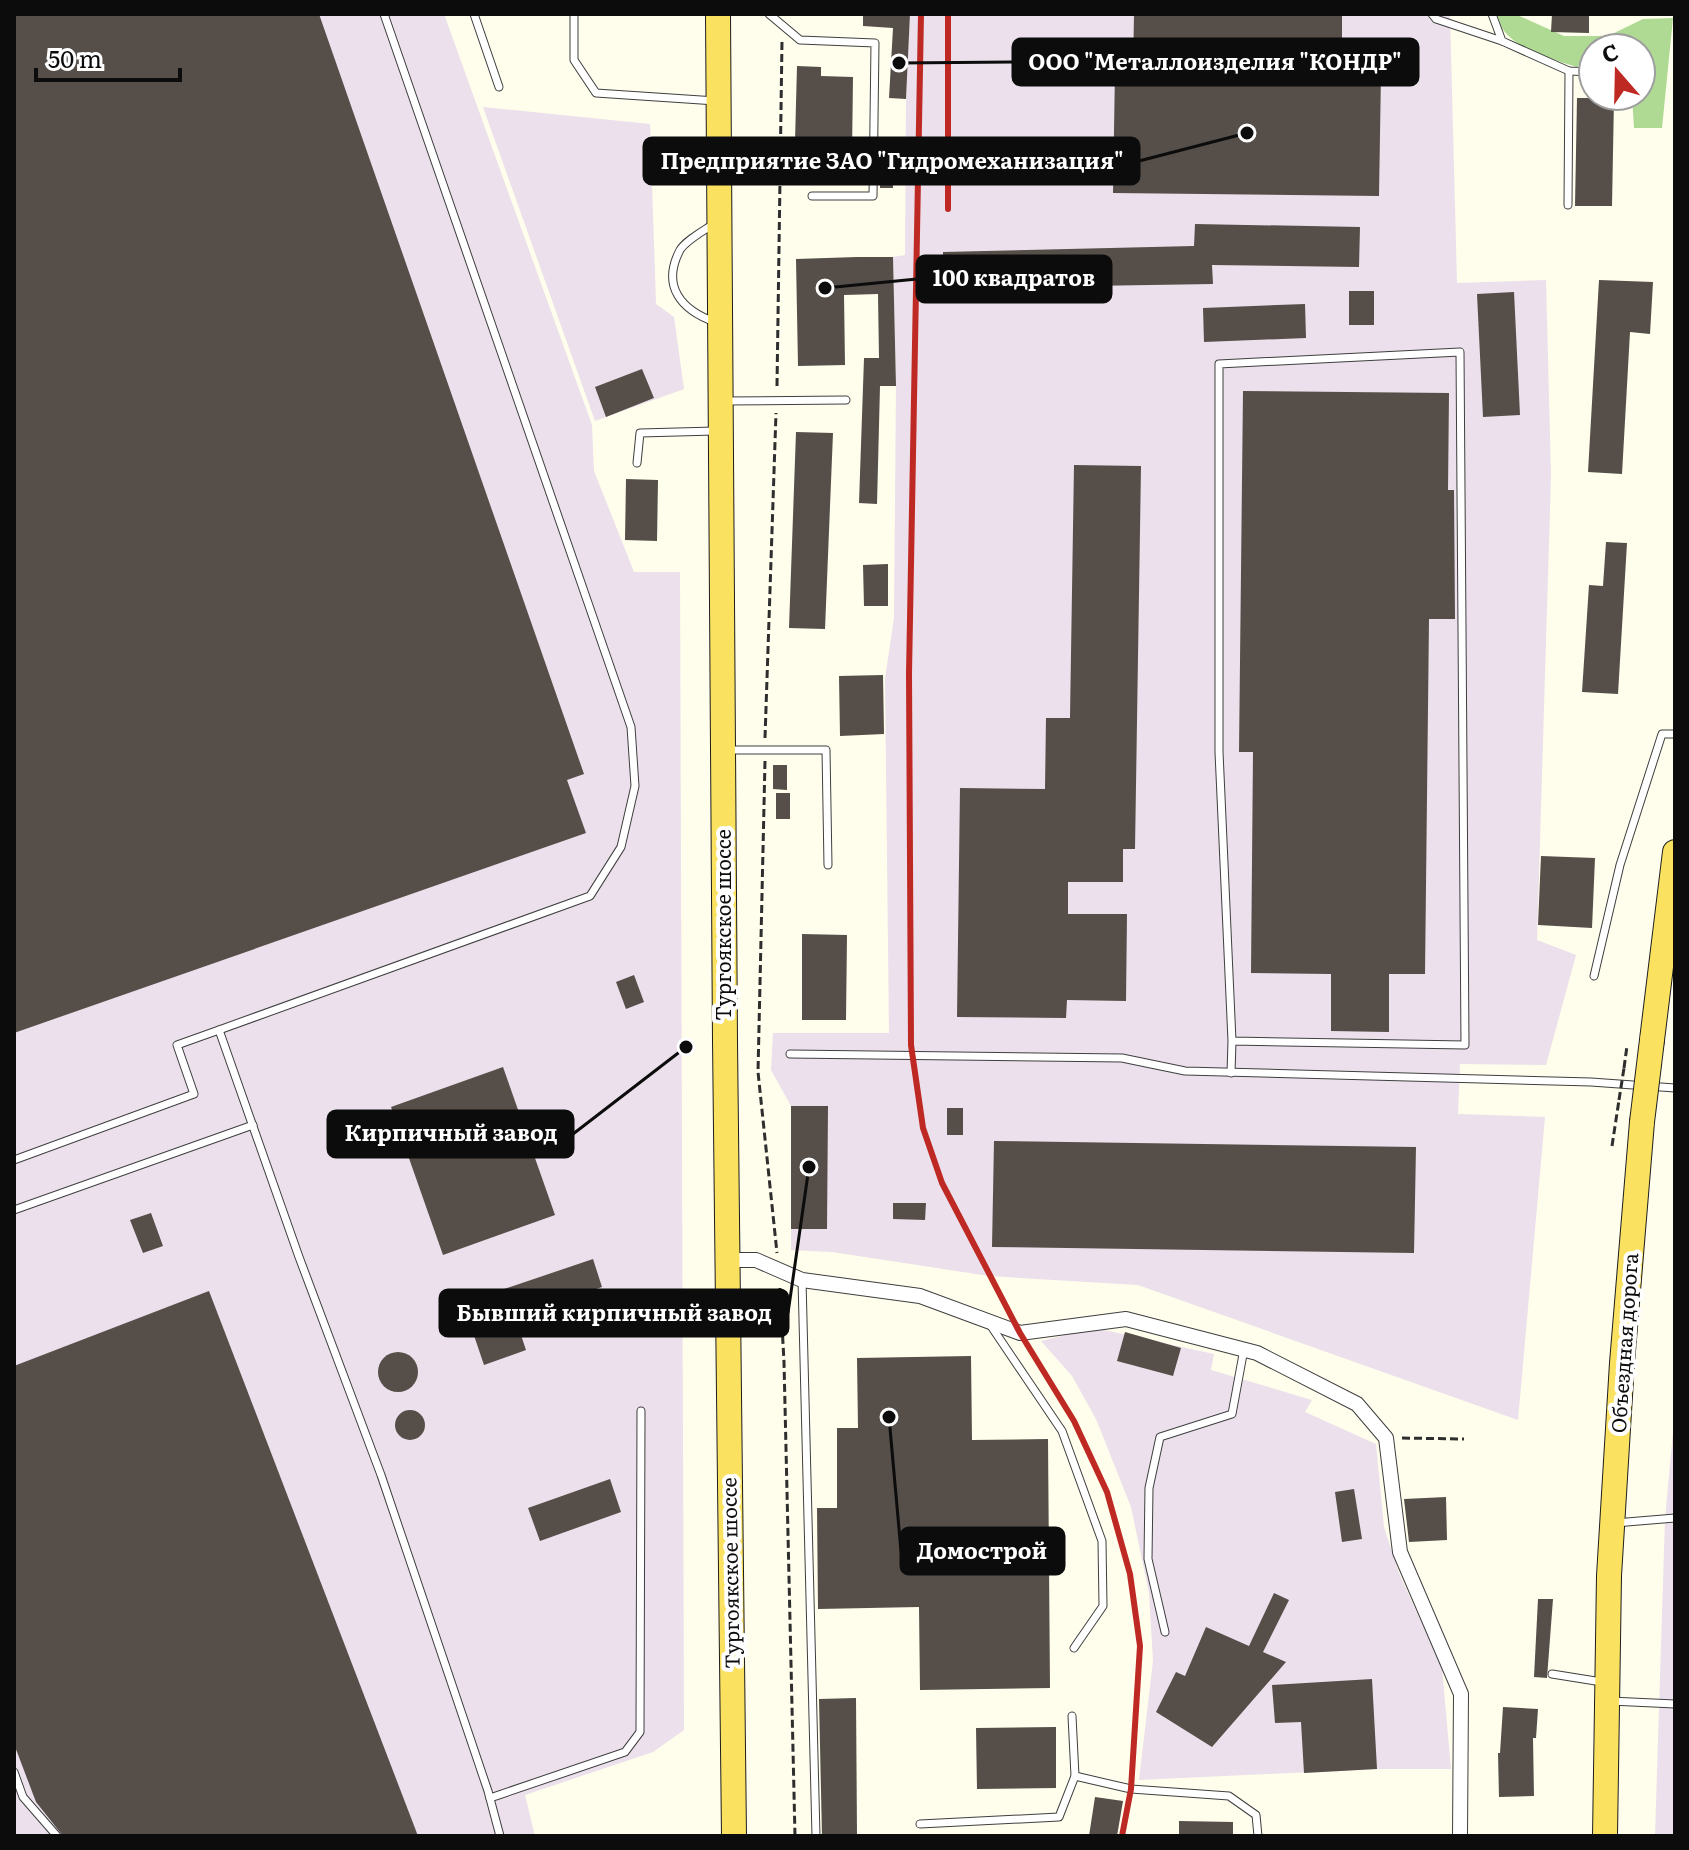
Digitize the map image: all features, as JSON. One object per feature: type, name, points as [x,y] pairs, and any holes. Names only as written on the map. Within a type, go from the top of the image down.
[{"type":"main road","name":"Тургоякское шоссе","points":[[718,14],[734,1836]]},
{"type":"main road","name":"Объездная дорога","points":[[1605,1836],[1613,1523],[1642,1122],[1675,852]]},
{"type":"street","points":[[727,1260],[756,1260],[802,1280],[920,1296],[1020,1333],[1126,1319],[1257,1353],[1357,1404],[1386,1438],[1400,1552],[1461,1694],[1460,1836]]},
{"type":"lane","points":[[14,1160],[194,1094],[177,1045],[590,896],[621,847],[635,786],[631,727],[384,14]]},
{"type":"lane","points":[[474,14],[499,87]]},
{"type":"lane","points":[[574,14],[574,60],[596,93],[719,101]]},
{"type":"lane","points":[[769,14],[800,40],[875,43],[873,196],[812,196]]},
{"type":"lane","points":[[1432,14],[1436,19],[1502,41],[1569,71],[1577,71]]},
{"type":"lane","points":[[1492,14],[1502,41]]},
{"type":"lane","points":[[1568,205],[1569,71]]},
{"type":"lane","points":[[720,219],[681,248],[673,277],[678,301],[695,315],[720,324]]},
{"type":"lane","points":[[1231,1073],[1219,752],[1219,364],[1460,352],[1465,1045],[1232,1041]]},
{"type":"lane","points":[[721,401],[846,400]]},
{"type":"lane","points":[[637,463],[640,433],[721,431]]},
{"type":"lane","points":[[1594,976],[1620,865],[1662,734],[1675,734]]},
{"type":"lane","points":[[723,750],[826,750],[828,865]]},
{"type":"lane","points":[[219,1030],[299,1257],[381,1475],[500,1836]]},
{"type":"lane","points":[[790,1054],[1122,1058],[1185,1071],[1591,1082],[1675,1088]]},
{"type":"lane","points":[[14,1210],[253,1125]]},
{"type":"lane","points":[[802,1280],[816,1836]]},
{"type":"lane","points":[[988,1321],[1062,1431],[1102,1541],[1103,1606],[1074,1648]]},
{"type":"lane","points":[[1165,1632],[1148,1559],[1149,1488],[1160,1437],[1232,1414],[1244,1349]]},
{"type":"lane","points":[[490,1798],[625,1752],[640,1732],[641,1411]]},
{"type":"lane","points":[[1613,1523],[1675,1518]]},
{"type":"lane","points":[[1552,1674],[1608,1692],[1675,1704]]},
{"type":"lane","points":[[920,1824],[1059,1817],[1075,1776],[1072,1716]]},
{"type":"lane","points":[[14,1772],[23,1797],[57,1836]]},
{"type":"lane","points":[[1075,1776],[1131,1789],[1229,1796],[1256,1815],[1258,1836]]},
{"type":"path","points":[[783,26],[777,401],[758,1072],[779,1270],[784,1362],[795,1836]]},
{"type":"path","points":[[1612,1146],[1627,1046]]},
{"type":"path","points":[[1386,1438],[1464,1439]]},
{"type":"shaded area","points":[[14,14],[444,14],[592,425],[594,471],[634,572],[680,572],[684,1730],[653,1752],[525,1795],[535,1836],[14,1836]]},
{"type":"shaded area","points":[[910,14],[1450,14],[1457,283],[1546,280],[1551,476],[1537,940],[1576,955],[1546,1065],[1460,1064],[1458,1114],[1545,1117],[1518,1420],[1138,1285],[989,1276],[832,1252],[791,1250],[791,1106],[771,1070],[773,1033],[889,1033],[885,679],[894,618],[896,386],[893,257],[905,255]]},
{"type":"shaded area","points":[[483,107],[650,124],[656,304],[674,317],[684,389],[595,421]]},
{"type":"shaded area","points":[[1095,1328],[1214,1354],[1211,1370],[1312,1400],[1305,1412],[1376,1444],[1384,1527],[1399,1573],[1442,1668],[1451,1769],[1377,1769],[1139,1780],[1153,1661],[1149,1593],[1131,1507],[1096,1419],[1072,1376],[1041,1341]]},
{"type":"shaded area","points":[[1675,1411],[1675,1836],[1655,1836],[1665,1519]]},
{"type":"green space","points":[[1497,14],[1515,14],[1564,36],[1577,36],[1577,67],[1538,54],[1519,44],[1504,30]]},
{"type":"green space","points":[[1673,18],[1662,128],[1634,128],[1633,112],[1657,112],[1657,32],[1616,32],[1643,19]]},
{"type":"building","points":[[14,14],[319,14],[584,774],[567,780],[586,833],[14,1033]]},
{"type":"building","points":[[863,14],[910,14],[906,99],[889,98],[893,28],[863,26]]},
{"type":"building","points":[[1134,14],[1342,14],[1342,73],[1381,73],[1379,196],[1113,193],[1115,70],[1133,70]]},
{"type":"building","points":[[1552,14],[1589,14],[1589,32],[1551,32]]},
{"type":"building","points":[[797,66],[821,67],[821,76],[853,77],[852,153],[867,154],[867,172],[819,172],[819,180],[794,179]]},
{"type":"building","points":[[1577,98],[1577,112],[1614,112],[1612,206],[1575,206]]},
{"type":"building","points":[[880,154],[894,154],[893,188],[880,188]]},
{"type":"building","points":[[1195,224],[1360,227],[1359,267],[1212,265],[1213,284],[1087,286],[1087,291],[944,295],[943,252],[1194,246]]},
{"type":"building","points":[[893,257],[896,386],[880,386],[877,504],[859,503],[864,358],[879,358],[878,294],[844,295],[845,365],[798,366],[796,259]]},
{"type":"building","points":[[1599,280],[1653,282],[1650,334],[1630,332],[1622,474],[1588,472]]},
{"type":"building","points":[[1349,291],[1374,291],[1374,325],[1349,325]]},
{"type":"building","points":[[1514,292],[1520,415],[1483,417],[1477,294]]},
{"type":"building","points":[[1305,304],[1306,338],[1204,342],[1203,308]]},
{"type":"building","points":[[642,369],[654,398],[606,417],[595,387]]},
{"type":"building","points":[[1243,391],[1449,393],[1448,490],[1454,490],[1455,619],[1429,619],[1425,974],[1389,974],[1389,1032],[1331,1031],[1331,974],[1251,973],[1253,752],[1239,752]]},
{"type":"building","points":[[796,432],[833,433],[825,629],[789,628]]},
{"type":"building","points":[[1074,465],[1141,466],[1135,849],[1123,849],[1123,882],[1068,882],[1068,914],[1127,914],[1126,1001],[1067,1000],[1066,1018],[957,1017],[960,788],[1045,789],[1046,718],[1070,718]]},
{"type":"building","points":[[626,479],[658,480],[657,541],[625,540]]},
{"type":"building","points":[[1606,542],[1627,543],[1618,694],[1582,692],[1589,585],[1603,586]]},
{"type":"building","points":[[888,564],[888,606],[864,606],[863,565]]},
{"type":"building","points":[[883,675],[884,734],[840,736],[839,676]]},
{"type":"building","points":[[773,765],[787,765],[787,790],[773,789]]},
{"type":"building","points":[[776,793],[790,793],[790,819],[776,819]]},
{"type":"building","points":[[1541,856],[1595,858],[1592,928],[1538,925]]},
{"type":"building","points":[[802,934],[847,935],[846,1020],[802,1020]]},
{"type":"building","points":[[634,975],[644,1002],[626,1009],[616,982]]},
{"type":"building","points":[[503,1067],[555,1215],[443,1255],[391,1107]]},
{"type":"building","points":[[791,1106],[828,1106],[827,1229],[791,1229]]},
{"type":"building","points":[[947,1108],[963,1108],[963,1135],[947,1135]]},
{"type":"building","points":[[994,1141],[1416,1147],[1414,1253],[992,1247]]},
{"type":"building","points":[[893,1203],[926,1203],[925,1220],[893,1219]]},
{"type":"building","points":[[151,1213],[163,1246],[143,1253],[130,1220]]},
{"type":"building","points":[[593,1259],[602,1287],[515,1317],[526,1350],[484,1365],[463,1303]]},
{"type":"building","points":[[209,1291],[418,1836],[63,1836],[36,1802],[14,1744],[14,1366]]},
{"type":"building","points":[[1125,1332],[1181,1348],[1173,1376],[1117,1361]]},
{"type":"building","points":[[398,1352],[412,1358],[418,1372],[412,1386],[398,1392],[384,1386],[378,1372],[384,1358]]},
{"type":"building","points":[[971,1356],[972,1440],[1048,1439],[1050,1688],[920,1690],[919,1607],[818,1609],[817,1508],[837,1508],[837,1428],[858,1428],[857,1358]]},
{"type":"building","points":[[410,1410],[420,1415],[425,1425],[420,1435],[410,1440],[400,1435],[395,1425],[400,1415]]},
{"type":"building","points":[[610,1479],[621,1512],[540,1541],[528,1508]]},
{"type":"building","points":[[1354,1489],[1362,1539],[1342,1542],[1335,1492]]},
{"type":"building","points":[[1446,1497],[1447,1540],[1409,1542],[1404,1499]]},
{"type":"building","points":[[1274,1593],[1289,1600],[1263,1652],[1286,1662],[1212,1747],[1156,1712],[1176,1672],[1185,1676],[1206,1627],[1249,1646]]},
{"type":"building","points":[[1538,1599],[1553,1599],[1547,1678],[1534,1677]]},
{"type":"building","points":[[1372,1679],[1377,1769],[1304,1773],[1301,1722],[1275,1723],[1272,1685]]},
{"type":"building","points":[[856,1698],[857,1836],[822,1836],[819,1699]]},
{"type":"building","points":[[1503,1707],[1538,1709],[1536,1738],[1533,1738],[1534,1796],[1499,1797],[1498,1753]]},
{"type":"building","points":[[1056,1727],[1056,1788],[977,1789],[976,1728]]},
{"type":"building","points":[[1095,1797],[1123,1801],[1117,1836],[1089,1836]]},
{"type":"building","points":[[1179,1821],[1233,1822],[1233,1836],[1179,1836]]},
{"type":"railway","points":[[921,14],[909,674],[911,1045],[923,1128],[942,1183],[1020,1333],[1074,1421],[1107,1492],[1130,1574],[1140,1646],[1131,1789],[1122,1836]]},
{"type":"railway","points":[[948,14],[948,209]]},
{"type":"place","name":"ООО \"Металлоизделия \"КОНДР\"","points":[[899,63]]},
{"type":"place","name":"Предприятие ЗАО \"Гидромеханизация\"","points":[[1247,133]]},
{"type":"place","name":"100 квадратов","points":[[825,288]]},
{"type":"place","name":"Кирпичный завод","points":[[686,1047]]},
{"type":"place","name":"Бывший кирпичный завод","points":[[809,1167]]},
{"type":"place","name":"Домострой","points":[[889,1417]]}]
